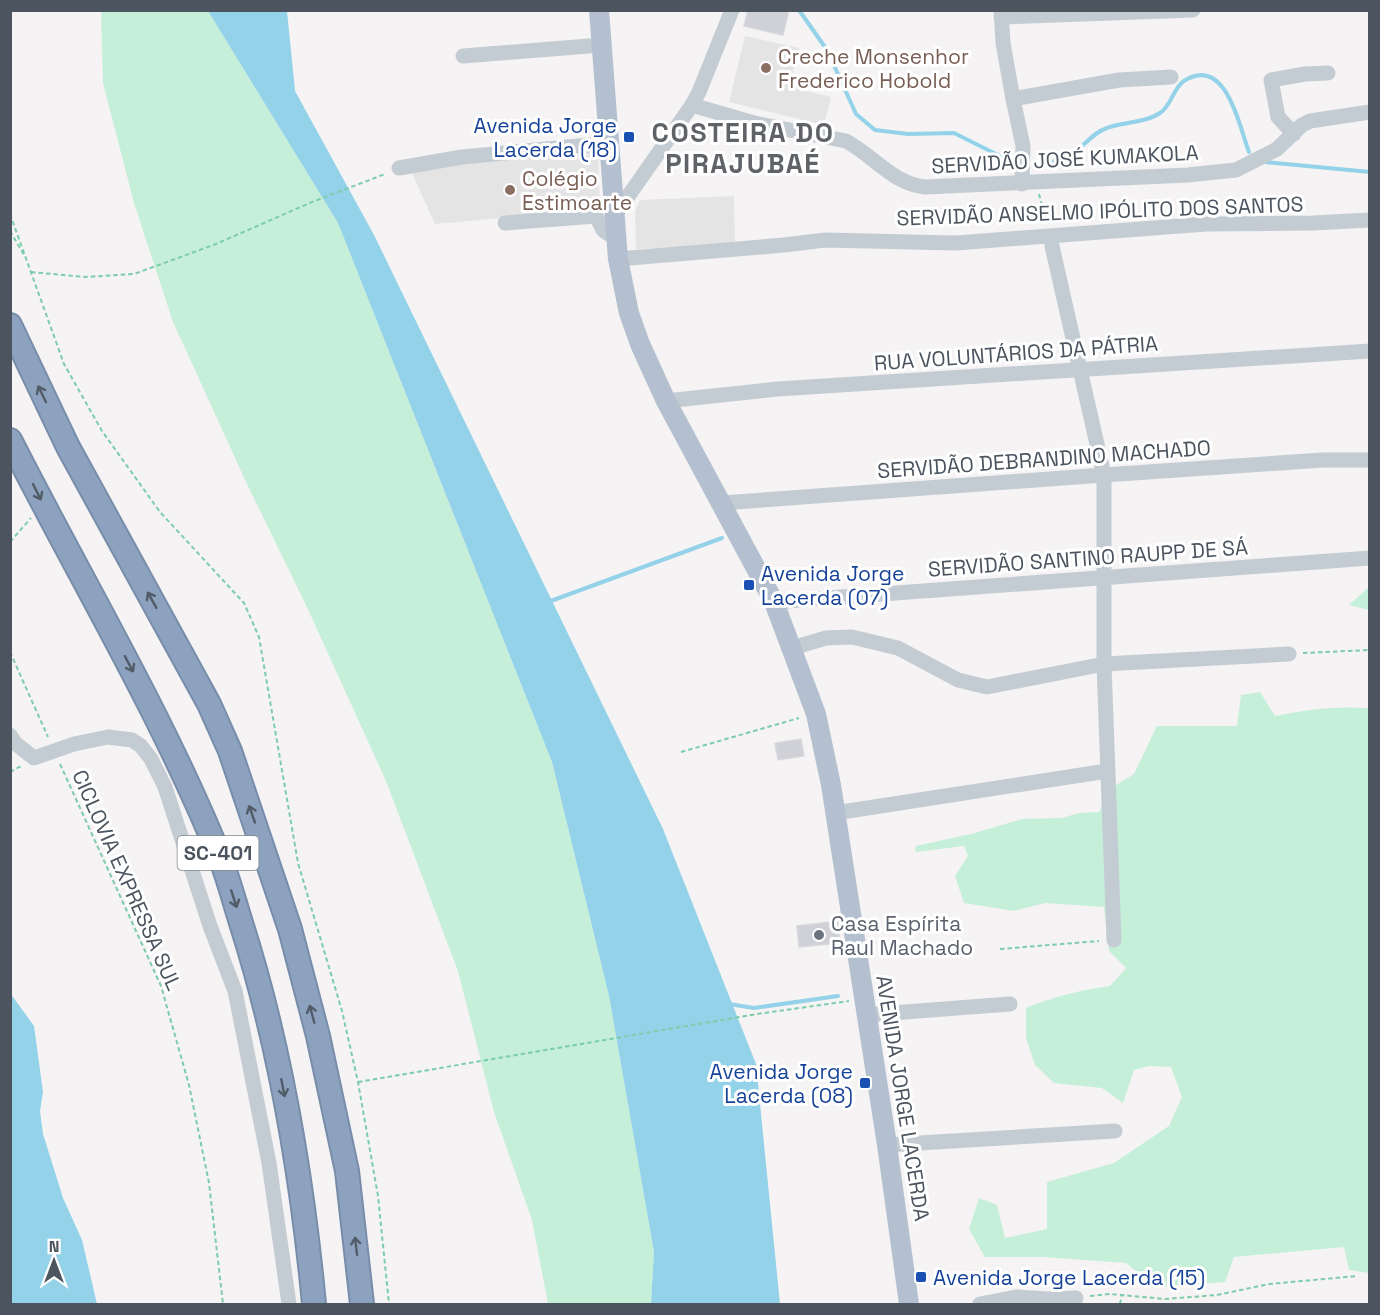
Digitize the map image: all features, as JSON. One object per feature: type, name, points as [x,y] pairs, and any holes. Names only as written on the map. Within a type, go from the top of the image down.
[{"type":"highway","name":"SC-401","points":[[10,325],[68,447],[209,704],[230,751],[290,929],[318,1036],[347,1172],[362,1305]]},
{"type":"highway","name":"SC-401","points":[[10,440],[162,729],[222,862],[258,977],[282,1080],[300,1179],[314,1305]]},
{"type":"main road","name":"AVENIDA JORGE LACERDA","points":[[598,10],[618,259],[629,313],[640,344],[666,401],[774,602],[816,714],[826,753],[887,1145],[909,1305]]},
{"type":"street","points":[[615,215],[692,105],[732,10]]},
{"type":"street","points":[[1029,183],[1003,43],[1001,14],[1193,10]]},
{"type":"street","points":[[463,56],[602,45]]},
{"type":"street","points":[[1294,134],[1278,117],[1272,80],[1305,74],[1328,73]]},
{"type":"street","points":[[1013,99],[1119,80],[1171,77]]},
{"type":"street","name":"SERVIDÃO JOSÉ KUMAKOLA","points":[[692,105],[754,123],[846,141],[859,148],[896,178],[914,186],[1188,176],[1236,170],[1277,149],[1302,125],[1310,121],[1370,112]]},
{"type":"street","points":[[399,168],[462,157],[610,143]]},
{"type":"street","points":[[505,223],[596,216],[603,230],[616,239]]},
{"type":"street","name":"SERVIDÃO ANSELMO IPÓLITO DOS SANTOS","points":[[618,259],[784,246],[825,240],[956,243],[1051,241],[1229,223],[1370,220]]},
{"type":"street","points":[[1051,241],[1104,475],[1104,664],[1114,940]]},
{"type":"street","name":"RUA VOLUNTÁRIOS DA PÁTRIA","points":[[666,401],[778,389],[1370,351]]},
{"type":"street","name":"SERVIDÃO DEBRANDINO MACHADO","points":[[722,503],[1323,460],[1370,460]]},
{"type":"street","name":"SERVIDÃO SANTINO RAUPP DE SÁ","points":[[774,602],[1370,558]]},
{"type":"street","points":[[792,648],[826,638],[852,637],[898,648],[958,680],[987,687],[1104,664],[1289,654]]},
{"type":"street","points":[[11,736],[15,743],[34,758],[54,750],[108,737],[132,740],[146,752],[165,787],[210,926],[236,991],[269,1163],[289,1305]]},
{"type":"street","points":[[835,813],[1107,771]]},
{"type":"street","points":[[865,1007],[1010,1004]]},
{"type":"street","points":[[887,1145],[1115,1131]]},
{"type":"street","points":[[980,1305],[1016,1297],[1076,1298]]},
{"type":"path","points":[[31,272],[85,277],[134,274],[216,244],[312,202],[399,168]]},
{"type":"path","points":[[1029,183],[1051,241]]},
{"type":"path","points":[[10,231],[26,260]]},
{"type":"path","points":[[10,542],[33,515],[41,500]]},
{"type":"path","points":[[1289,654],[1370,650]]},
{"type":"path","name":"CICLOVIA EXPRESSA SUL","points":[[10,652],[161,986],[189,1085],[209,1183],[223,1305]]},
{"type":"path","points":[[681,752],[816,714]]},
{"type":"path","points":[[1000,949],[1114,940]]},
{"type":"path","points":[[358,1082],[756,1014],[865,1007]]},
{"type":"path","points":[[1076,1298],[1110,1294],[1165,1299],[1217,1295],[1269,1284],[1357,1276]]},
{"type":"path","points":[[1120,1305],[1122,1294]]},
{"type":"shaded area","name":"Creche Monsenhor Frederico Hobold","points":[[745,36],[799,48],[789,87],[831,97],[824,125],[729,102]]},
{"type":"shaded area","name":"Colégio Estimoarte","points":[[598,147],[600,209],[435,224],[411,171]]},
{"type":"shaded area","name":"Colégio Estimoarte","points":[[734,196],[735,245],[636,249],[635,212],[640,200]]},
{"type":"green space","points":[[101,11],[208,11],[338,223],[552,762],[609,996],[654,1252],[651,1304],[548,1304],[532,1220],[494,1112],[458,971],[386,781],[173,322],[134,203],[103,83]]},
{"type":"green space","points":[[1369,587],[1369,610],[1349,605]]},
{"type":"green space","points":[[1260,692],[1275,716],[1345,707],[1369,708],[1369,1273],[1349,1270],[1344,1247],[1234,1257],[1225,1282],[1150,1288],[1145,1278],[1126,1263],[1043,1257],[985,1257],[969,1229],[979,1198],[997,1205],[1005,1238],[1047,1229],[1047,1182],[1114,1163],[1169,1126],[1182,1097],[1171,1067],[1149,1066],[1134,1070],[1123,1103],[1102,1088],[1054,1083],[1035,1065],[1026,1038],[1026,1008],[1067,994],[1110,986],[1126,968],[1109,951],[1104,907],[1045,903],[1014,911],[964,903],[955,876],[968,856],[964,846],[915,852],[916,846],[971,834],[1022,819],[1062,818],[1079,813],[1099,812],[1113,787],[1134,774],[1157,726],[1237,726],[1241,695]]},
{"type":"water","points":[[208,11],[287,11],[295,91],[374,235],[663,829],[756,1064],[780,1304],[651,1304],[654,1252],[609,996],[552,762],[338,223]]},
{"type":"water","points":[[10,993],[34,1026],[43,1092],[40,1111],[43,1134],[63,1198],[82,1240],[97,1304],[11,1304]]},
{"type":"building","points":[[748,10],[789,10],[783,35],[744,26]]},
{"type":"building","points":[[801,739],[804,756],[778,760],[775,743]]},
{"type":"building","name":"Casa Espírita Raul Machado","points":[[838,921],[840,943],[799,947],[797,926]]},
{"type":"waterway","points":[[799,10],[827,50],[856,114],[875,130],[908,134],[954,133],[1012,162]]},
{"type":"waterway","points":[[1039,165],[1066,158],[1101,130],[1148,119],[1160,113],[1180,84],[1198,75],[1210,77],[1229,97],[1249,152]]},
{"type":"waterway","points":[[1265,162],[1370,172]]},
{"type":"waterway","points":[[548,602],[722,538]]},
{"type":"waterway","points":[[729,1004],[754,1008],[838,996]]},
{"type":"place","name":"Creche Monsenhor Frederico Hobold","points":[[766,68]]},
{"type":"place","name":"Avenida Jorge Lacerda (18)","points":[[629,137]]},
{"type":"place","name":"Colégio Estimoarte","points":[[510,190]]},
{"type":"place","name":"Avenida Jorge Lacerda (07)","points":[[749,585]]},
{"type":"place","name":"Casa Espírita Raul Machado","points":[[819,935]]},
{"type":"place","name":"Avenida Jorge Lacerda (08)","points":[[865,1083]]},
{"type":"place","name":"Avenida Jorge Lacerda (15)","points":[[921,1277]]},
{"type":"district","name":"COSTEIRA DO PIRAJUBAÉ","points":[[743,148]]}]
